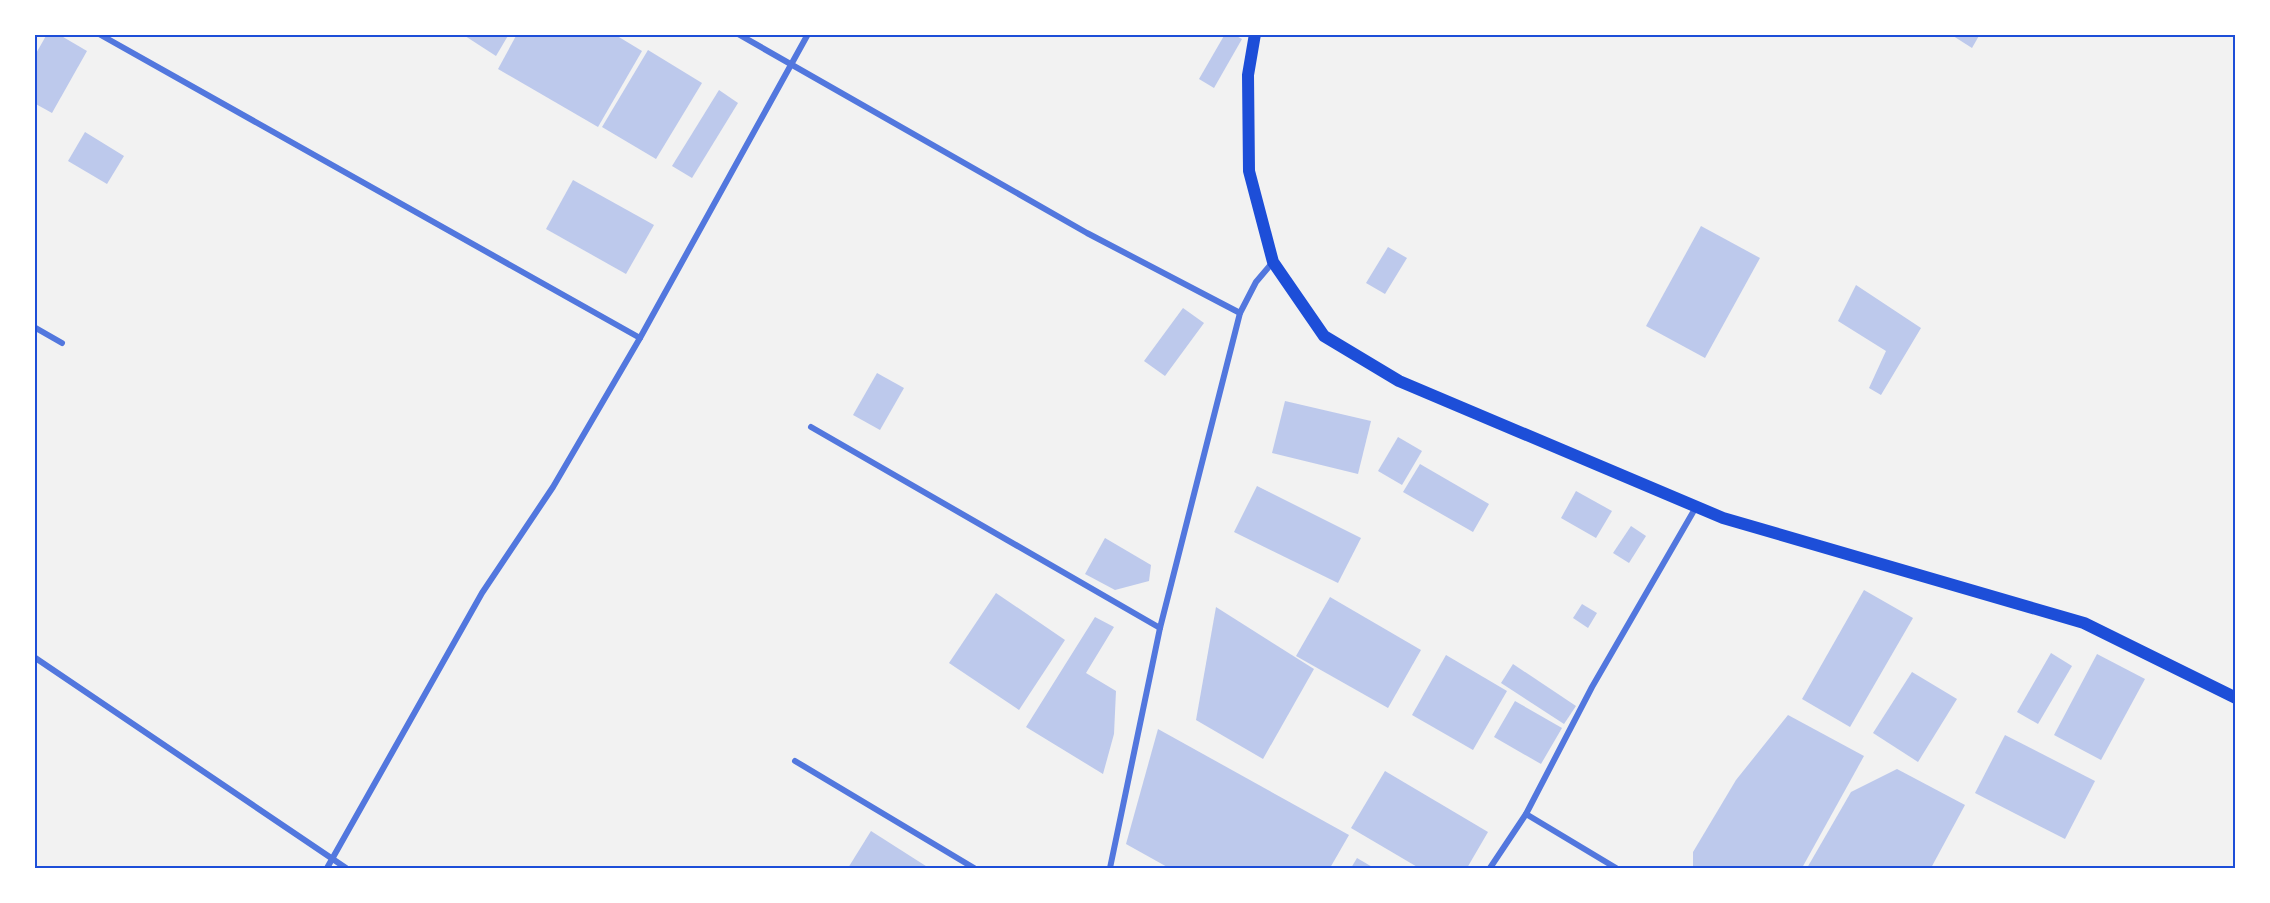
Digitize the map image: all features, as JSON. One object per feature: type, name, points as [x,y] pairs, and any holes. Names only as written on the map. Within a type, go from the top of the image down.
[{"type":"main road","points":[[1255,34],[1248,75],[1249,171],[1273,262],[1324,336],[1398,381],[1723,518],[2084,623],[2235,698]]},
{"type":"street","points":[[99,34],[640,338]]},
{"type":"street","points":[[738,34],[1087,233],[1240,314]]},
{"type":"street","points":[[327,868],[482,593],[553,487],[640,338],[808,34]]},
{"type":"street","points":[[1110,868],[1160,628],[1240,314],[1256,282],[1273,262]]},
{"type":"street","points":[[34,327],[62,343]]},
{"type":"street","points":[[812,427],[1160,628]]},
{"type":"street","points":[[1490,868],[1526,814],[1592,687],[1696,507]]},
{"type":"street","points":[[34,657],[345,868]]},
{"type":"street","points":[[795,760],[974,868]]},
{"type":"street","points":[[1526,814],[1616,868]]},
{"type":"building","points":[[47,34],[58,34],[87,51],[52,113],[34,103],[34,57]]},
{"type":"building","points":[[462,34],[509,34],[496,56]]},
{"type":"building","points":[[517,34],[614,34],[642,51],[598,127],[498,69]]},
{"type":"building","points":[[1225,34],[1233,34],[1242,39],[1214,88],[1199,79]]},
{"type":"building","points":[[1950,34],[1980,34],[1972,48]]},
{"type":"building","points":[[648,50],[702,83],[656,159],[602,127]]},
{"type":"building","points":[[719,90],[738,103],[692,178],[672,166]]},
{"type":"building","points":[[85,132],[124,156],[107,184],[68,161]]},
{"type":"building","points":[[573,180],[654,225],[626,274],[546,229]]},
{"type":"building","points":[[1701,226],[1760,258],[1705,358],[1646,326]]},
{"type":"building","points":[[1388,247],[1407,258],[1385,294],[1366,283]]},
{"type":"building","points":[[1856,285],[1921,328],[1881,395],[1869,388],[1886,351],[1838,321]]},
{"type":"building","points":[[1183,308],[1204,323],[1165,376],[1144,361]]},
{"type":"building","points":[[877,373],[904,388],[880,430],[853,415]]},
{"type":"building","points":[[1285,401],[1371,421],[1358,474],[1272,453]]},
{"type":"building","points":[[1398,437],[1422,451],[1402,485],[1378,471]]},
{"type":"building","points":[[1420,464],[1489,504],[1473,532],[1403,492]]},
{"type":"building","points":[[1257,486],[1361,538],[1338,583],[1234,532]]},
{"type":"building","points":[[1576,491],[1612,511],[1596,538],[1561,518]]},
{"type":"building","points":[[1631,526],[1646,536],[1629,563],[1613,553]]},
{"type":"building","points":[[1105,538],[1151,565],[1149,581],[1115,590],[1085,574]]},
{"type":"building","points":[[1864,590],[1913,618],[1850,727],[1802,699]]},
{"type":"building","points":[[996,593],[1065,640],[1019,710],[949,663]]},
{"type":"building","points":[[1330,597],[1421,650],[1388,708],[1296,656]]},
{"type":"building","points":[[1582,604],[1597,613],[1588,628],[1573,618]]},
{"type":"building","points":[[1216,607],[1314,669],[1263,759],[1196,720]]},
{"type":"building","points":[[1095,617],[1114,627],[1086,673],[1116,691],[1114,734],[1103,774],[1026,727]]},
{"type":"building","points":[[2051,653],[2072,666],[2038,724],[2017,712]]},
{"type":"building","points":[[2097,654],[2145,679],[2101,760],[2054,735]]},
{"type":"building","points":[[1446,655],[1507,691],[1473,750],[1412,715]]},
{"type":"building","points":[[1513,664],[1576,706],[1564,724],[1501,683]]},
{"type":"building","points":[[1912,672],[1957,699],[1918,762],[1873,733]]},
{"type":"building","points":[[1515,701],[1562,728],[1541,764],[1494,737]]},
{"type":"building","points":[[1788,715],[1864,756],[1802,868],[1693,868],[1693,852],[1736,780]]},
{"type":"building","points":[[1158,729],[1349,835],[1330,868],[1169,868],[1126,844]]},
{"type":"building","points":[[2005,735],[2095,781],[2065,839],[1975,793]]},
{"type":"building","points":[[1897,769],[1965,805],[1931,868],[1807,868],[1851,792]]},
{"type":"building","points":[[1385,771],[1488,832],[1467,868],[1419,868],[1351,828]]},
{"type":"building","points":[[871,831],[929,868],[848,868]]},
{"type":"building","points":[[1357,858],[1374,868],[1351,868]]}]
